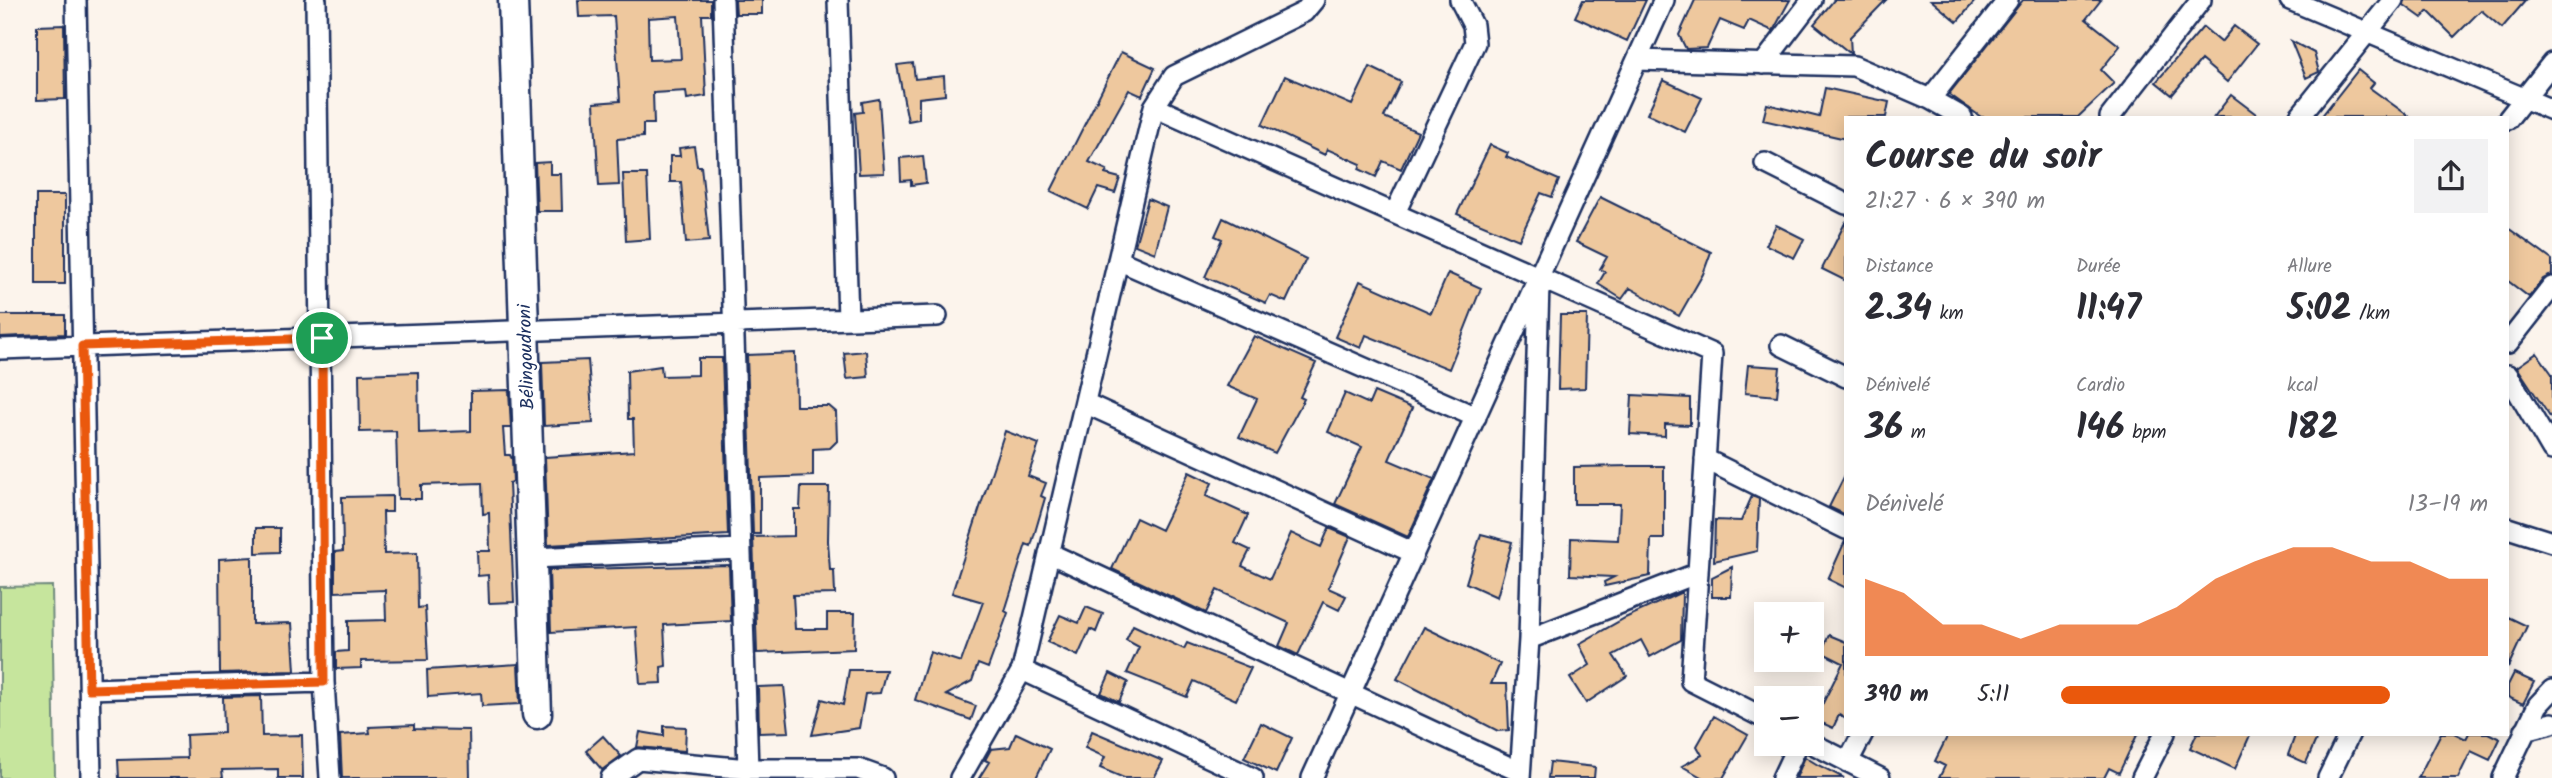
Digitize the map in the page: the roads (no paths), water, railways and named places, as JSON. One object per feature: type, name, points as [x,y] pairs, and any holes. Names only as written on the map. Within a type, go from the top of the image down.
[{"type":"street","points":[[76,0],[91,778]]},
{"type":"street","points":[[316,0],[324,682],[330,778]]},
{"type":"street","name":"Bélingoudroni","points":[[513,0],[537,714]]},
{"type":"street","points":[[723,0],[748,769]]},
{"type":"street","points":[[838,0],[848,319]]},
{"type":"street","points":[[960,778],[1022,670],[1154,107],[1174,76],[1304,12],[1314,0]]},
{"type":"street","points":[[1395,214],[1475,43],[1473,25],[1460,0]]},
{"type":"street","points":[[1312,778],[1664,0]]},
{"type":"street","points":[[1763,64],[1812,0]]},
{"type":"street","points":[[1930,99],[2008,0]]},
{"type":"street","points":[[2111,116],[2201,0]]},
{"type":"street","points":[[2290,0],[2552,110]]},
{"type":"street","points":[[2300,116],[2393,0]]},
{"type":"street","points":[[1637,60],[1854,66],[1930,99],[1960,116]]},
{"type":"street","points":[[2509,118],[2552,63]]},
{"type":"street","points":[[1154,107],[1712,354],[1691,681],[1754,713]]},
{"type":"street","points":[[1765,163],[1844,203]]},
{"type":"street","points":[[1118,260],[1476,417]]},
{"type":"street","points":[[1049,553],[1520,775],[1529,639],[1539,277]]},
{"type":"street","points":[[2509,342],[2552,287]]},
{"type":"street","points":[[0,349],[937,316]]},
{"type":"street","points":[[1781,345],[1844,376]]},
{"type":"street","points":[[2509,377],[2552,450]]},
{"type":"street","points":[[1084,403],[1414,554]]},
{"type":"street","points":[[1705,459],[1844,527]]},
{"type":"street","points":[[2509,528],[2552,542]]},
{"type":"street","points":[[531,558],[741,549]]},
{"type":"street","points":[[1529,639],[1698,573]]},
{"type":"street","points":[[1022,670],[1253,778]]},
{"type":"street","points":[[89,689],[324,682]]},
{"type":"street","points":[[2503,778],[2538,705],[2552,690]]},
{"type":"street","points":[[2525,730],[2552,723]]},
{"type":"street","points":[[1848,762],[1861,736]]},
{"type":"street","points":[[2142,778],[2163,736]]},
{"type":"street","points":[[2329,778],[2349,736]]},
{"type":"street","points":[[1824,750],[1880,778]]},
{"type":"street","points":[[1782,778],[1792,756]]},
{"type":"street","points":[[611,778],[638,759],[748,769],[858,769],[883,778]]}]
